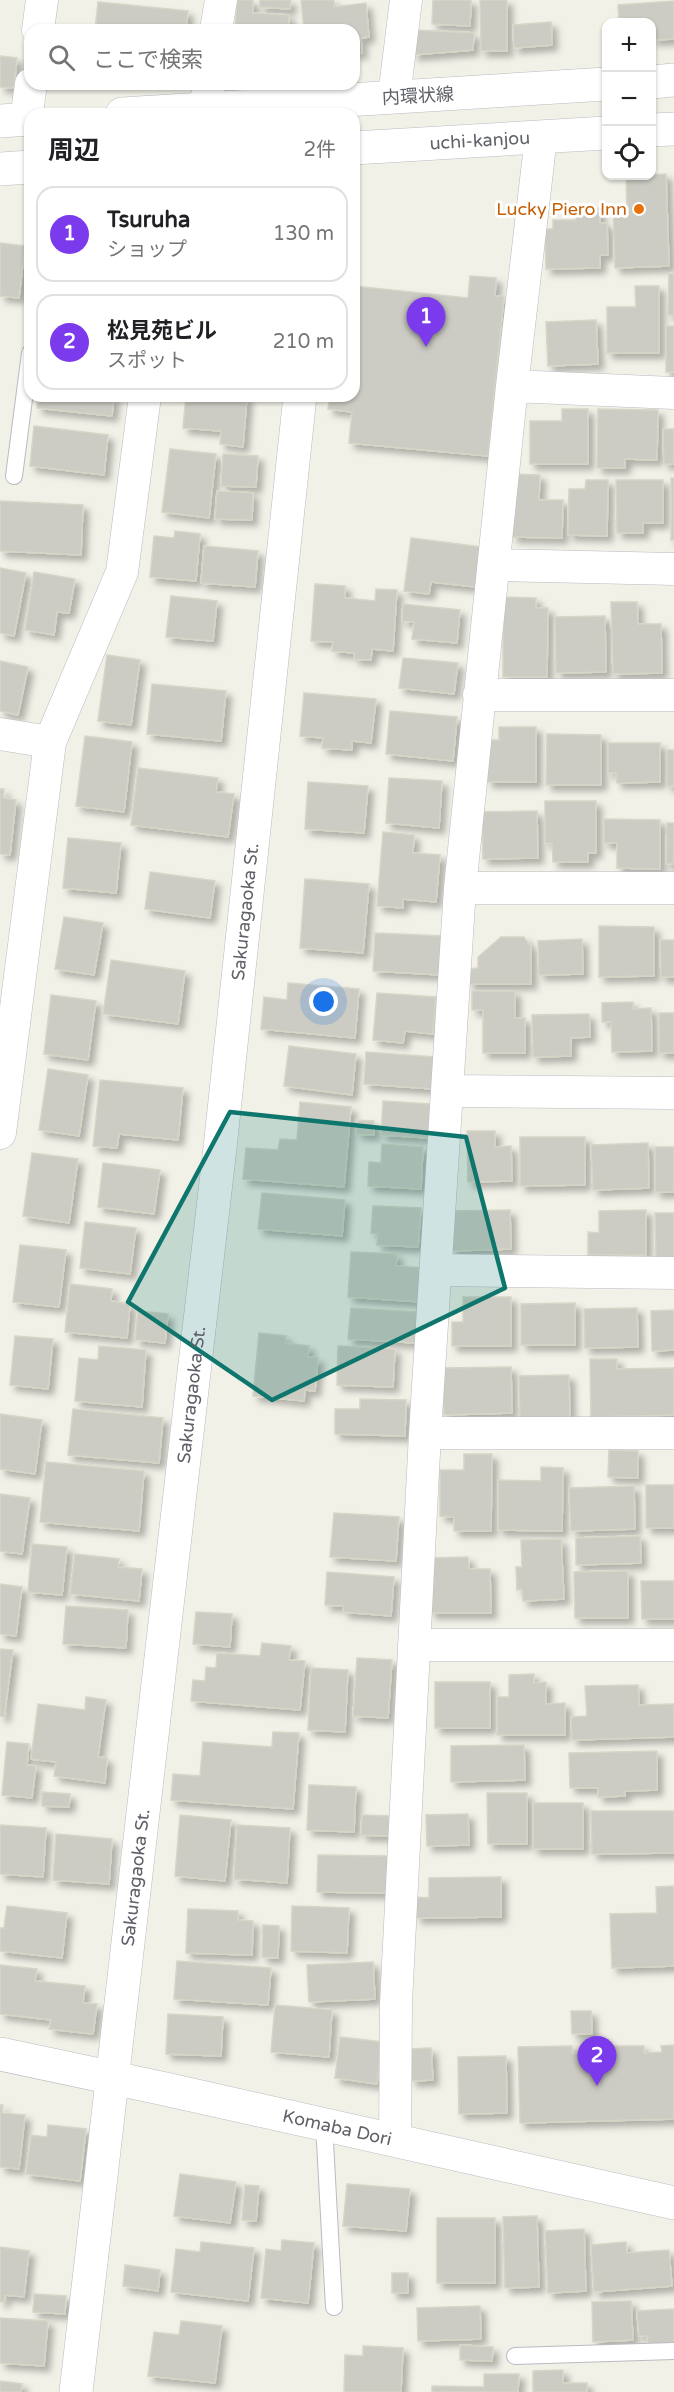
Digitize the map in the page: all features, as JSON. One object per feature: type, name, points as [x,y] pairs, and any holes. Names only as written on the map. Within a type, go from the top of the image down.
[{"type":"street","points":[[39,24],[42,0]]},
{"type":"street","points":[[217,24],[221,0]]},
{"type":"street","points":[[394,97],[406,0]]},
{"type":"street","points":[[656,81],[674,80]]},
{"type":"street","name":"内環状線","points":[[152,108],[207,97],[332,107],[394,97],[602,84]]},
{"type":"street","points":[[19,120],[29,90]]},
{"type":"street","points":[[656,130],[674,129]]},
{"type":"street","name":"uchi-kanjou","points":[[360,148],[602,133]]},
{"type":"street","points":[[395,2140],[396,2003],[425,1433],[460,888],[512,386],[542,137]]},
{"type":"street","points":[[0,169],[24,167]]},
{"type":"street","points":[[512,386],[674,393]]},
{"type":"street","points":[[0,1133],[50,742],[122,572],[144,402]]},
{"type":"street","name":"Sakuragaoka St.","points":[[76,2392],[220,1148],[299,402]]},
{"type":"street","points":[[494,565],[674,569]]},
{"type":"street","points":[[479,695],[674,695]]},
{"type":"street","points":[[0,734],[50,742]]},
{"type":"street","points":[[460,888],[674,888]]},
{"type":"street","points":[[448,1091],[674,1093]]},
{"type":"street","points":[[436,1270],[674,1273]]},
{"type":"street","points":[[425,1433],[674,1433]]},
{"type":"street","points":[[414,1645],[674,1645]]},
{"type":"street","name":"Komaba Dori","points":[[0,2054],[674,2203]]},
{"type":"lane","points":[[14,476],[24,399]]},
{"type":"lane","points":[[324,2124],[334,2307]]},
{"type":"lane","points":[[515,2355],[674,2351]]},
{"type":"highlighted area","points":[[230,1112],[466,1137],[505,1288],[272,1400],[128,1302]]},
{"type":"building","points":[[237,0],[253,0],[253,13],[289,15],[288,24],[235,24]]},
{"type":"building","points":[[260,0],[291,0],[290,9],[259,7]]},
{"type":"building","points":[[301,0],[334,0],[334,7],[366,3],[369,37],[361,38],[362,53],[360,53],[360,24],[303,24]]},
{"type":"building","points":[[433,0],[471,0],[470,26],[432,24]]},
{"type":"building","points":[[480,0],[507,0],[507,51],[481,51]]},
{"type":"building","points":[[674,1],[674,39],[656,40],[656,18],[619,18],[618,5]]},
{"type":"building","points":[[98,2],[188,11],[187,24],[96,24]]},
{"type":"building","points":[[551,22],[552,45],[514,48],[513,25]]},
{"type":"building","points":[[414,30],[474,33],[473,50],[413,55]]},
{"type":"building","points":[[0,56],[17,58],[14,88],[0,87]]},
{"type":"building","points":[[656,174],[666,174],[669,266],[615,268],[613,208],[627,208],[626,180],[656,180]]},
{"type":"building","points":[[600,208],[600,223],[607,223],[608,255],[600,255],[600,268],[546,269],[545,229],[553,229],[553,220],[576,220],[576,209]]},
{"type":"building","points":[[0,243],[24,246],[19,298],[0,296]]},
{"type":"building","points":[[669,273],[674,274],[674,315],[668,315]]},
{"type":"building","points":[[470,276],[496,278],[495,296],[504,296],[488,456],[349,443],[352,412],[328,409],[329,402],[360,402],[360,287],[468,298]]},
{"type":"building","points":[[635,286],[659,286],[659,353],[607,353],[607,307],[636,307]]},
{"type":"building","points":[[596,320],[598,364],[548,366],[546,322]]},
{"type":"building","points":[[666,326],[674,326],[674,372],[666,372]]},
{"type":"building","points":[[38,402],[113,402],[112,416],[37,408]]},
{"type":"building","points":[[185,402],[247,402],[243,447],[220,444],[221,431],[183,428]]},
{"type":"building","points":[[562,409],[588,409],[588,464],[530,464],[530,421],[562,421]]},
{"type":"building","points":[[598,409],[658,410],[657,460],[625,459],[625,468],[597,468]]},
{"type":"building","points":[[34,426],[108,435],[104,475],[30,466]]},
{"type":"building","points":[[663,429],[674,429],[674,464],[664,464]]},
{"type":"building","points":[[170,449],[216,454],[209,518],[162,512]]},
{"type":"building","points":[[223,454],[258,456],[256,487],[221,486]]},
{"type":"building","points":[[513,474],[540,475],[539,500],[563,500],[562,538],[512,537]]},
{"type":"building","points":[[671,478],[674,478],[674,540],[671,540]]},
{"type":"building","points":[[586,480],[608,480],[607,536],[568,535],[569,489],[585,489]]},
{"type":"building","points":[[616,480],[663,480],[663,523],[643,523],[643,533],[617,533]]},
{"type":"building","points":[[217,491],[253,493],[252,520],[215,519]]},
{"type":"building","points":[[0,501],[83,505],[81,555],[0,551]]},
{"type":"building","points":[[175,531],[200,534],[196,581],[150,577],[154,536],[174,538]]},
{"type":"building","points":[[411,538],[481,547],[476,587],[431,582],[429,594],[404,591]]},
{"type":"building","points":[[204,546],[258,551],[255,587],[201,583]]},
{"type":"building","points":[[0,568],[26,573],[14,636],[0,633]]},
{"type":"building","points":[[34,572],[75,579],[69,613],[57,612],[54,635],[25,630]]},
{"type":"building","points":[[315,584],[345,586],[345,598],[375,601],[376,589],[397,590],[393,651],[372,649],[371,660],[354,659],[354,653],[332,651],[333,642],[311,641]]},
{"type":"building","points":[[171,596],[217,601],[213,641],[166,637]]},
{"type":"building","points":[[503,597],[536,598],[536,608],[548,608],[547,677],[503,677]]},
{"type":"building","points":[[611,602],[637,602],[638,624],[661,624],[662,673],[613,674]]},
{"type":"building","points":[[403,604],[460,610],[457,643],[412,639],[414,622],[402,621]]},
{"type":"building","points":[[605,616],[606,672],[556,673],[555,617]]},
{"type":"building","points":[[107,655],[140,660],[131,725],[98,721]]},
{"type":"building","points":[[403,658],[458,663],[454,694],[399,688]]},
{"type":"building","points":[[0,661],[28,667],[18,715],[0,711]]},
{"type":"building","points":[[152,684],[226,691],[221,741],[147,734]]},
{"type":"building","points":[[304,693],[376,699],[371,743],[352,741],[352,750],[322,748],[323,738],[300,736]]},
{"type":"building","points":[[390,711],[457,717],[453,761],[386,754]]},
{"type":"building","points":[[499,727],[536,727],[536,782],[487,782],[487,740],[499,740]]},
{"type":"building","points":[[547,734],[601,735],[601,785],[546,785]]},
{"type":"building","points":[[85,736],[132,742],[124,812],[76,806]]},
{"type":"building","points":[[608,743],[660,743],[660,782],[617,783],[616,773],[608,773]]},
{"type":"building","points":[[667,750],[674,750],[674,786],[667,786]]},
{"type":"building","points":[[138,768],[218,778],[216,792],[234,794],[228,837],[131,825]]},
{"type":"building","points":[[389,778],[442,781],[439,828],[386,823]]},
{"type":"building","points":[[308,782],[368,786],[364,833],[305,829]]},
{"type":"building","points":[[0,789],[4,789],[3,798],[16,800],[10,855],[0,854]]},
{"type":"building","points":[[545,801],[596,801],[596,853],[588,853],[588,862],[553,862],[552,843],[545,843]]},
{"type":"building","points":[[537,811],[538,858],[483,859],[482,812]]},
{"type":"building","points":[[604,819],[660,820],[660,869],[617,868],[617,843],[604,843]]},
{"type":"building","points":[[667,823],[674,823],[674,864],[666,864]]},
{"type":"building","points":[[383,832],[414,835],[413,853],[440,855],[436,902],[403,899],[403,908],[377,906]]},
{"type":"building","points":[[68,838],[121,843],[116,893],[63,888]]},
{"type":"building","points":[[150,872],[215,881],[210,918],[145,909]]},
{"type":"building","points":[[305,879],[369,884],[363,953],[300,948]]},
{"type":"building","points":[[64,917],[103,923],[94,975],[55,969]]},
{"type":"building","points":[[599,926],[654,927],[654,976],[599,977]]},
{"type":"building","points":[[375,933],[443,936],[441,975],[373,971]]},
{"type":"building","points":[[501,937],[524,937],[531,947],[531,984],[468,984],[468,969],[478,968],[478,957]]},
{"type":"building","points":[[582,939],[583,974],[539,975],[538,941]]},
{"type":"building","points":[[660,940],[674,940],[674,977],[661,977]]},
{"type":"building","points":[[111,960],[185,971],[178,1024],[103,1014]]},
{"type":"building","points":[[288,983],[359,989],[355,1038],[261,1029],[264,997],[287,1000]]},
{"type":"building","points":[[472,991],[515,991],[515,1018],[525,1018],[525,1053],[483,1053],[483,1010],[472,1010]]},
{"type":"building","points":[[377,993],[436,997],[433,1034],[405,1031],[403,1043],[373,1040]]},
{"type":"building","points":[[51,995],[96,1001],[88,1060],[44,1054]]},
{"type":"building","points":[[633,1002],[633,1009],[651,1008],[652,1051],[612,1052],[611,1022],[602,1022],[602,1003]]},
{"type":"building","points":[[659,1013],[674,1013],[674,1053],[659,1053]]},
{"type":"building","points":[[589,1014],[590,1037],[571,1038],[571,1056],[533,1057],[532,1015]]},
{"type":"building","points":[[289,1046],[356,1054],[352,1095],[284,1086]]},
{"type":"building","points":[[366,1052],[435,1057],[433,1089],[364,1084]]},
{"type":"building","points":[[48,1069],[88,1075],[79,1136],[39,1130]]},
{"type":"building","points":[[100,1080],[183,1088],[178,1140],[119,1134],[117,1148],[93,1146]]},
{"type":"building","points":[[383,1101],[430,1104],[429,1138],[381,1135]]},
{"type":"building","points":[[300,1102],[351,1107],[344,1187],[243,1179],[246,1148],[278,1150],[280,1139],[297,1140]]},
{"type":"building","points":[[357,1120],[374,1121],[374,1135],[356,1134]]},
{"type":"building","points":[[467,1131],[495,1131],[495,1147],[511,1146],[512,1181],[468,1182]]},
{"type":"building","points":[[520,1137],[585,1137],[585,1185],[520,1186]]},
{"type":"building","points":[[648,1143],[649,1188],[593,1190],[591,1145]]},
{"type":"building","points":[[382,1144],[423,1147],[421,1189],[368,1186],[369,1162],[381,1163]]},
{"type":"building","points":[[655,1147],[674,1147],[674,1192],[655,1192]]},
{"type":"building","points":[[32,1153],[78,1159],[69,1223],[23,1216]]},
{"type":"building","points":[[103,1163],[160,1170],[154,1214],[98,1207]]},
{"type":"building","points":[[262,1193],[345,1200],[342,1236],[258,1229]]},
{"type":"building","points":[[373,1206],[421,1208],[418,1247],[377,1245],[378,1234],[371,1233]]},
{"type":"building","points":[[510,1210],[511,1249],[451,1251],[450,1211]]},
{"type":"building","points":[[646,1210],[646,1255],[588,1255],[588,1232],[599,1233],[599,1211]]},
{"type":"building","points":[[655,1213],[674,1213],[674,1258],[656,1259]]},
{"type":"building","points":[[85,1222],[136,1228],[130,1274],[80,1268]]},
{"type":"building","points":[[20,1245],[66,1250],[59,1307],[13,1302]]},
{"type":"building","points":[[351,1252],[397,1254],[396,1266],[424,1268],[421,1302],[348,1297]]},
{"type":"building","points":[[70,1284],[112,1289],[111,1301],[130,1304],[127,1338],[65,1332]]},
{"type":"building","points":[[463,1297],[511,1297],[511,1346],[452,1346],[452,1322],[463,1322]]},
{"type":"building","points":[[575,1303],[575,1345],[521,1345],[521,1304]]},
{"type":"building","points":[[351,1308],[418,1312],[416,1343],[348,1339]]},
{"type":"building","points":[[637,1308],[638,1347],[585,1348],[584,1309]]},
{"type":"building","points":[[674,1310],[674,1350],[652,1351],[651,1311]]},
{"type":"building","points":[[138,1311],[168,1314],[165,1343],[135,1340]]},
{"type":"building","points":[[259,1333],[286,1336],[285,1343],[309,1346],[308,1357],[318,1358],[315,1391],[305,1390],[304,1401],[253,1396]]},
{"type":"building","points":[[15,1336],[53,1339],[48,1389],[10,1385]]},
{"type":"building","points":[[99,1346],[146,1350],[142,1407],[75,1401],[79,1358],[98,1360]]},
{"type":"building","points":[[338,1346],[395,1349],[393,1387],[337,1385]]},
{"type":"building","points":[[590,1359],[617,1359],[617,1369],[674,1368],[674,1415],[591,1417]]},
{"type":"building","points":[[511,1367],[512,1413],[444,1415],[442,1368]]},
{"type":"building","points":[[569,1375],[570,1417],[520,1418],[519,1376]]},
{"type":"building","points":[[360,1399],[406,1400],[405,1436],[335,1434],[335,1409],[360,1409]]},
{"type":"building","points":[[73,1409],[163,1418],[159,1463],[68,1455]]},
{"type":"building","points":[[0,1414],[42,1420],[35,1474],[0,1469]]},
{"type":"building","points":[[609,1450],[638,1451],[638,1478],[608,1477]]},
{"type":"building","points":[[464,1454],[492,1454],[491,1531],[454,1531],[454,1517],[440,1516],[440,1470],[464,1470]]},
{"type":"building","points":[[46,1462],[144,1471],[139,1531],[40,1522]]},
{"type":"building","points":[[541,1467],[563,1468],[562,1531],[498,1530],[498,1480],[541,1481]]},
{"type":"building","points":[[646,1485],[674,1485],[674,1528],[646,1528]]},
{"type":"building","points":[[634,1486],[635,1529],[571,1531],[569,1488]]},
{"type":"building","points":[[0,1494],[30,1498],[22,1554],[0,1551]]},
{"type":"building","points":[[334,1513],[399,1517],[396,1561],[330,1557]]},
{"type":"building","points":[[640,1536],[641,1563],[576,1565],[576,1538]]},
{"type":"building","points":[[561,1539],[564,1599],[523,1601],[522,1589],[517,1590],[516,1567],[522,1567],[521,1540]]},
{"type":"building","points":[[32,1544],[67,1547],[62,1595],[28,1592]]},
{"type":"building","points":[[75,1554],[119,1559],[118,1567],[142,1569],[139,1601],[70,1594]]},
{"type":"building","points":[[468,1557],[469,1569],[490,1569],[491,1613],[430,1613],[429,1558]]},
{"type":"building","points":[[628,1571],[628,1618],[575,1618],[574,1572]]},
{"type":"building","points":[[327,1572],[394,1577],[391,1616],[343,1612],[344,1606],[325,1605]]},
{"type":"building","points":[[641,1581],[674,1581],[674,1619],[642,1619]]},
{"type":"building","points":[[0,1584],[22,1587],[16,1636],[0,1634]]},
{"type":"building","points":[[66,1606],[128,1610],[126,1648],[63,1644]]},
{"type":"building","points":[[196,1612],[232,1614],[230,1647],[193,1644]]},
{"type":"building","points":[[262,1643],[291,1646],[289,1660],[305,1661],[300,1710],[191,1701],[193,1680],[205,1681],[206,1667],[216,1668],[217,1653],[260,1656]]},
{"type":"building","points":[[0,1649],[13,1650],[4,1717],[0,1716]]},
{"type":"building","points":[[357,1658],[392,1660],[388,1718],[353,1716]]},
{"type":"building","points":[[311,1668],[348,1670],[345,1732],[308,1730]]},
{"type":"building","points":[[534,1674],[534,1683],[546,1682],[546,1704],[565,1703],[565,1735],[497,1735],[497,1697],[509,1697],[509,1675]]},
{"type":"building","points":[[435,1682],[490,1682],[490,1728],[435,1728]]},
{"type":"building","points":[[638,1685],[639,1705],[674,1704],[674,1737],[572,1740],[571,1717],[587,1716],[585,1686]]},
{"type":"building","points":[[86,1697],[106,1700],[98,1757],[107,1758],[105,1783],[54,1776],[56,1762],[31,1759],[38,1704],[85,1710]]},
{"type":"building","points":[[273,1732],[299,1733],[293,1809],[171,1800],[173,1774],[200,1776],[203,1742],[272,1747]]},
{"type":"building","points":[[7,1742],[29,1744],[27,1765],[36,1766],[32,1798],[2,1795]]},
{"type":"building","points":[[524,1745],[525,1780],[451,1782],[451,1746]]},
{"type":"building","points":[[657,1751],[657,1790],[625,1791],[625,1796],[598,1797],[598,1788],[570,1788],[569,1753]]},
{"type":"building","points":[[309,1785],[356,1787],[354,1832],[307,1830]]},
{"type":"building","points":[[42,1792],[70,1794],[69,1807],[42,1806]]},
{"type":"building","points":[[487,1793],[527,1793],[527,1844],[488,1844]]},
{"type":"building","points":[[533,1803],[583,1803],[583,1849],[533,1849]]},
{"type":"building","points":[[591,1811],[674,1811],[674,1853],[592,1854]]},
{"type":"building","points":[[468,1814],[469,1845],[427,1846],[426,1815]]},
{"type":"building","points":[[180,1815],[231,1820],[225,1881],[175,1876]]},
{"type":"building","points":[[362,1815],[389,1816],[389,1836],[361,1835]]},
{"type":"building","points":[[0,1825],[46,1828],[43,1877],[0,1874]]},
{"type":"building","points":[[237,1825],[290,1828],[287,1883],[234,1879]]},
{"type":"building","points":[[56,1834],[112,1839],[109,1884],[53,1880]]},
{"type":"building","points":[[318,1855],[388,1856],[387,1893],[317,1892]]},
{"type":"building","points":[[501,1877],[501,1917],[416,1918],[416,1897],[429,1898],[429,1878]]},
{"type":"building","points":[[674,1886],[674,1966],[612,1968],[610,1914],[657,1913],[656,1887]]},
{"type":"building","points":[[7,1906],[67,1913],[62,1958],[0,1951],[0,1928],[4,1928]]},
{"type":"building","points":[[292,1906],[349,1908],[347,1953],[291,1951]]},
{"type":"building","points":[[188,1909],[238,1911],[238,1920],[253,1921],[252,1955],[186,1953]]},
{"type":"building","points":[[263,1925],[279,1926],[278,1958],[262,1957]]},
{"type":"building","points":[[177,1961],[271,1968],[268,2005],[174,1999]]},
{"type":"building","points":[[373,1962],[375,1999],[309,2002],[307,1965]]},
{"type":"building","points":[[0,1965],[37,1969],[35,1981],[85,1986],[83,2003],[97,2004],[93,2034],[49,2029],[51,2020],[0,2014]]},
{"type":"building","points":[[275,2005],[332,2010],[329,2057],[271,2052]]},
{"type":"building","points":[[571,2011],[591,2011],[592,2034],[572,2034]]},
{"type":"building","points":[[168,2014],[223,2017],[221,2056],[166,2054]]},
{"type":"building","points":[[340,2037],[382,2042],[377,2084],[335,2078]]},
{"type":"building","points":[[674,2045],[674,2119],[520,2123],[518,2047],[572,2046],[572,2053],[609,2052],[609,2046],[644,2046],[644,2053],[662,2052],[661,2046]]},
{"type":"building","points":[[431,2048],[433,2080],[411,2081],[409,2049]]},
{"type":"building","points":[[506,2056],[507,2113],[459,2114],[458,2057]]},
{"type":"building","points":[[0,2105],[3,2105],[2,2113],[25,2115],[19,2169],[0,2167]]},
{"type":"building","points":[[48,2125],[86,2129],[80,2181],[26,2174],[31,2135],[47,2137]]},
{"type":"building","points":[[180,2174],[236,2182],[230,2223],[174,2216]]},
{"type":"building","points":[[347,2184],[410,2189],[406,2231],[343,2226]]},
{"type":"building","points":[[245,2185],[259,2186],[256,2221],[242,2220]]},
{"type":"building","points":[[537,2216],[539,2287],[505,2288],[503,2217]]},
{"type":"building","points":[[437,2218],[495,2218],[495,2283],[437,2283]]},
{"type":"building","points":[[584,2229],[586,2291],[548,2293],[545,2231]]},
{"type":"building","points":[[282,2240],[314,2243],[308,2303],[261,2298],[266,2249],[281,2251]]},
{"type":"building","points":[[201,2242],[254,2248],[248,2301],[171,2292],[176,2249],[200,2252]]},
{"type":"building","points":[[626,2242],[627,2253],[669,2250],[672,2286],[594,2292],[591,2245]]},
{"type":"building","points":[[0,2247],[29,2251],[24,2297],[5,2295],[4,2302],[0,2302]]},
{"type":"building","points":[[125,2265],[160,2270],[158,2291],[123,2286]]},
{"type":"building","points":[[392,2273],[408,2273],[408,2293],[392,2293]]},
{"type":"building","points":[[34,2294],[66,2296],[65,2314],[33,2312]]},
{"type":"building","points":[[631,2301],[633,2340],[593,2342],[592,2302]]},
{"type":"building","points":[[480,2306],[481,2339],[418,2341],[417,2308]]},
{"type":"building","points":[[674,2309],[674,2345],[648,2346],[647,2336],[639,2336],[637,2311]]},
{"type":"building","points":[[0,2318],[48,2321],[44,2366],[0,2363]]},
{"type":"building","points":[[181,2321],[222,2326],[215,2383],[148,2376],[154,2332],[179,2335]]},
{"type":"building","points":[[460,2345],[493,2347],[492,2361],[460,2360]]},
{"type":"building","points":[[363,2346],[403,2348],[401,2392],[344,2392],[345,2355],[363,2356]]},
{"type":"building","points":[[563,2370],[563,2383],[587,2383],[587,2392],[533,2392],[533,2371]]},
{"type":"building","points":[[484,2374],[519,2374],[518,2392],[432,2392],[432,2386],[484,2387]]},
{"type":"building","points":[[0,2381],[22,2384],[21,2392],[0,2392]]},
{"type":"place","name":"Lucky Piero Inn","points":[[639,209]]},
{"type":"place","name":"Tsuruha","points":[[426,347]]},
{"type":"place","name":"松見苑ビル","points":[[597,2086]]}]
